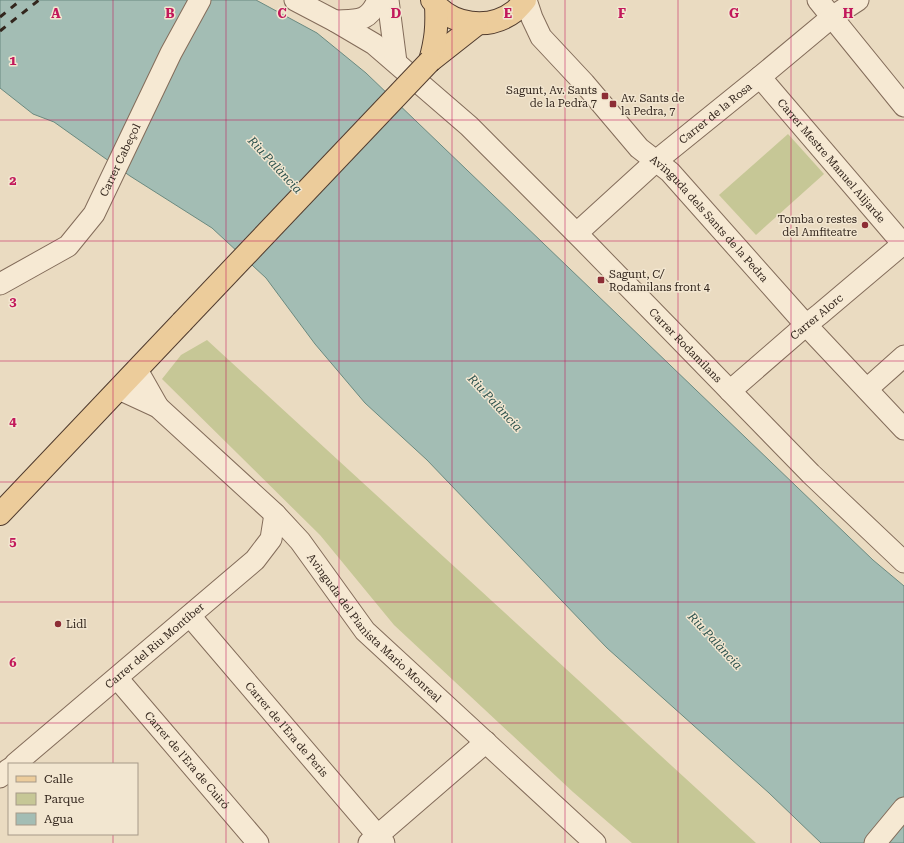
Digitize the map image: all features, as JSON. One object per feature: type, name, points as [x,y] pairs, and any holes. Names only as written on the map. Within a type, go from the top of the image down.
[{"type":"main road","points":[[434,3],[445,13],[460,22],[477,24],[490,23],[504,18],[515,11],[526,0]]},
{"type":"main road","points":[[430,61],[436,40],[437,23],[434,3]]},
{"type":"main road","points":[[0,514],[430,61],[477,24]]},
{"type":"street","name":"Carrer Cabeçol","points":[[0,284],[68,246],[94,214],[171,52],[200,0]]},
{"type":"street","name":"Carrer Rodamilans","points":[[295,0],[374,44],[469,126],[577,233],[811,474],[904,562]]},
{"type":"street","points":[[335,21],[362,19],[373,10],[378,0]]},
{"type":"street","points":[[388,0],[396,62]]},
{"type":"street","name":"Avinguda dels Sants de la Pedra","points":[[526,0],[532,18],[542,37],[584,83],[639,148],[670,172],[806,325],[904,429]]},
{"type":"street","points":[[818,0],[904,106]]},
{"type":"street","name":"Carrer de la Rosa","points":[[577,233],[656,161],[832,17],[858,0]]},
{"type":"street","name":"Carrer Mestre Manuel Alijarde","points":[[760,77],[904,244]]},
{"type":"street","name":"Carrer Alorc","points":[[730,391],[806,325],[904,244]]},
{"type":"street","points":[[867,389],[904,356]]},
{"type":"street","name":"Avinguda del Pianista Mario Monreal","points":[[137,370],[158,407]]},
{"type":"street","name":"Avinguda del Pianista Mario Monreal","points":[[119,389],[158,407],[275,514],[300,541],[365,631],[595,843]]},
{"type":"street","name":"Carrer del Riu Montíber","points":[[16,763],[255,560],[271,539],[275,514]]},
{"type":"street","name":"Carrer de l'Era de Peris","points":[[190,616],[377,840]]},
{"type":"street","name":"Carrer de l'Era de Cuiró","points":[[117,678],[258,843]]},
{"type":"street","points":[[377,840],[486,742]]},
{"type":"street","points":[[0,777],[8,770]]},
{"type":"street","points":[[875,843],[904,808]]},
{"type":"green space","points":[[788,134],[824,174],[756,235],[719,195]]},
{"type":"green space","points":[[207,340],[756,843],[632,843],[573,792],[394,625],[320,535],[162,379],[181,355]]},
{"type":"water","name":"Riu Palància","points":[[0,0],[256,0],[317,33],[366,73],[873,560],[904,586],[904,843],[821,843],[769,793],[607,648],[427,460],[365,403],[315,344],[266,278],[212,228],[130,176],[54,122],[33,114],[0,88]]},
{"type":"railway","points":[[0,17],[21,0]]},
{"type":"railway","points":[[0,31],[39,0]]},
{"type":"place","name":"Sagunt, Av. Sants de la Pedra 7","points":[[605,96]]},
{"type":"place","name":"Av. Sants de la Pedra, 7","points":[[613,104]]},
{"type":"place","name":"Tomba o restes del Amfiteatre","points":[[865,225]]},
{"type":"place","name":"Sagunt, C/ Rodamilans front 4","points":[[601,280]]},
{"type":"place","name":"Lidl","points":[[58,624]]}]
